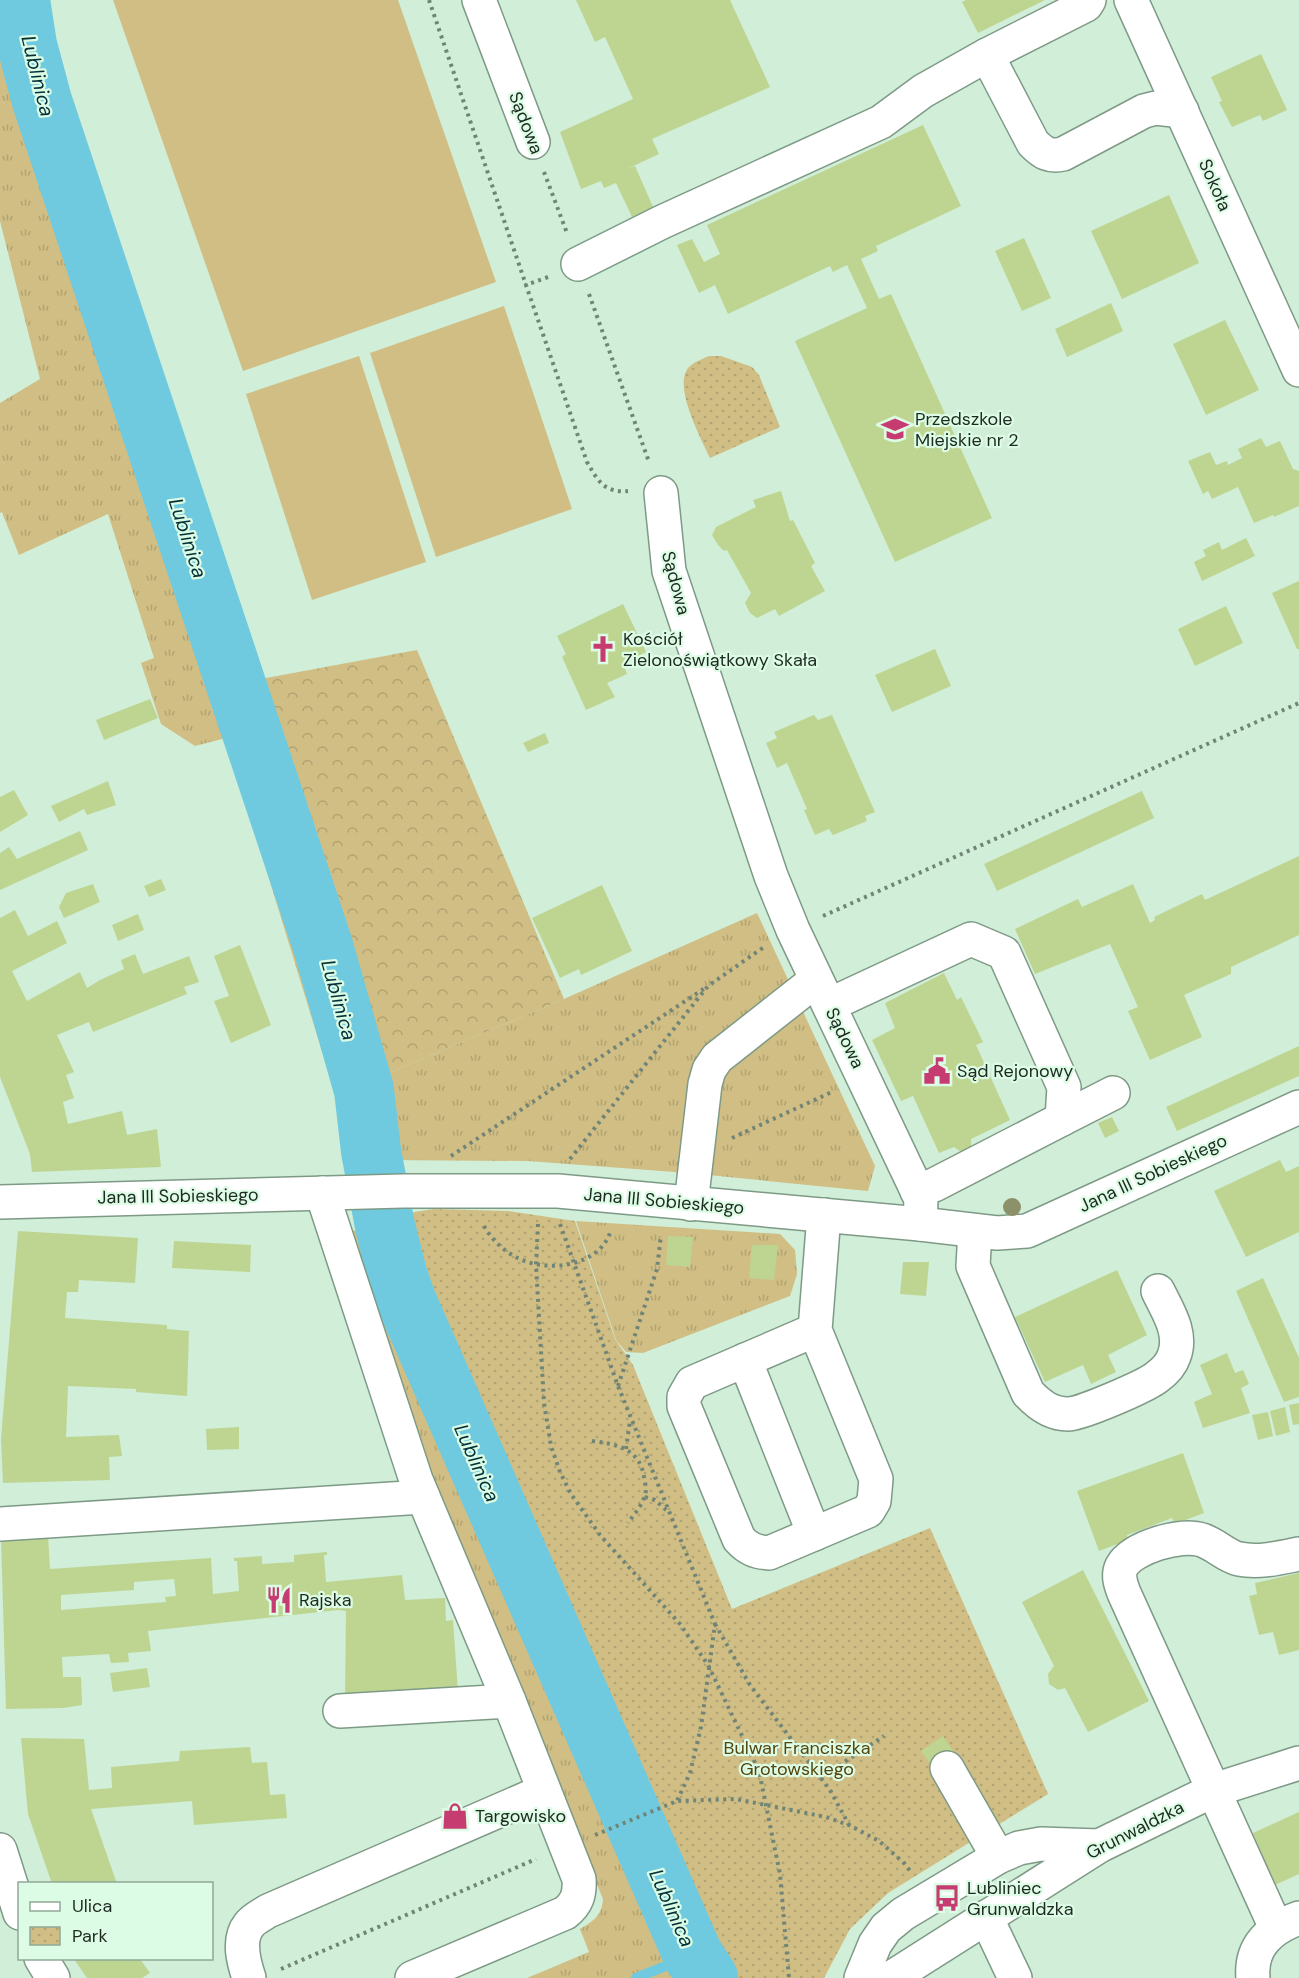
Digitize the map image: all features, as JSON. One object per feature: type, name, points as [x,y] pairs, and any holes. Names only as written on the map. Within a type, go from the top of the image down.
[{"type":"street","name":"Sądowa","points":[[479,0],[533,142]]},
{"type":"street","points":[[578,264],[662,222],[881,122],[924,91],[987,55],[1086,5],[1089,0]]},
{"type":"street","name":"Sokoła","points":[[1131,0],[1299,370]]},
{"type":"street","points":[[987,55],[1033,143],[1042,152],[1053,156],[1073,150],[1143,111],[1156,108],[1182,111]]},
{"type":"street","name":"Sądowa","points":[[659,487],[672,581],[762,848],[793,930],[921,1199],[920,1224]]},
{"type":"street","points":[[691,1204],[705,1084],[709,1070],[717,1058],[823,993],[971,939],[1004,953],[1064,1087],[1062,1119]]},
{"type":"street","points":[[917,1191],[934,1185],[1113,1093]]},
{"type":"street","name":"Jana III Sobieskiego","points":[[0,1202],[402,1191],[548,1202],[558,1191],[1013,1233],[1027,1231],[1299,1107]]},
{"type":"street","points":[[337,1193],[406,1451],[544,1791],[572,1844],[579,1879],[580,1890],[572,1908],[565,1913],[412,1978]]},
{"type":"street","points":[[815,1330],[692,1383],[684,1397],[684,1406],[739,1539],[747,1547],[757,1552],[769,1553],[868,1511],[877,1491],[876,1479],[815,1330],[824,1215]]},
{"type":"street","points":[[975,1231],[973,1266],[1028,1393],[1040,1405],[1053,1412],[1068,1414],[1082,1412],[1156,1379],[1167,1369],[1174,1356],[1177,1339],[1173,1323],[1158,1291]]},
{"type":"street","points":[[745,1360],[814,1534]]},
{"type":"street","points":[[0,1524],[423,1497]]},
{"type":"street","points":[[1253,1978],[1254,1956],[1262,1941],[1288,1923],[1214,1790],[1119,1579],[1121,1568],[1130,1557],[1172,1538],[1186,1537],[1203,1540],[1237,1558],[1267,1560],[1299,1554]]},
{"type":"street","points":[[340,1711],[509,1701]]},
{"type":"street","name":"Grunwaldzka","points":[[891,1978],[1099,1846],[1214,1790],[1299,1763]]},
{"type":"street","points":[[947,1768],[998,1857]]},
{"type":"street","points":[[260,1976],[243,1950],[243,1937],[248,1926],[268,1911],[544,1791]]},
{"type":"street","points":[[861,1978],[875,1944],[886,1929],[903,1914],[998,1857],[1018,1848],[1041,1844],[1099,1846]]},
{"type":"street","points":[[0,1851],[18,1907]]},
{"type":"street","points":[[986,1917],[1015,1978]]},
{"type":"street","points":[[42,1960],[53,1978]]},
{"type":"path","points":[[429,0],[587,462],[597,479],[608,489],[619,492],[659,487]]},
{"type":"path","name":"Sądowa","points":[[533,142],[659,487]]},
{"type":"path","points":[[526,285],[578,264]]},
{"type":"path","points":[[450,1157],[735,966],[793,930],[1299,703]]},
{"type":"path","points":[[567,1163],[708,986]]},
{"type":"path","points":[[696,1155],[835,1091]]},
{"type":"path","points":[[548,1202],[574,1263],[630,1417],[715,1624],[750,1685],[830,1790],[849,1825]]},
{"type":"path","points":[[548,1202],[536,1265],[544,1403],[551,1446],[571,1494],[600,1535],[680,1624],[708,1665],[759,1771],[780,1874],[789,1978]]},
{"type":"path","points":[[482,1222],[491,1238],[513,1256],[536,1265],[550,1267],[574,1263],[590,1256],[604,1246],[612,1226]]},
{"type":"path","points":[[618,1386],[657,1269],[662,1233]]},
{"type":"path","points":[[626,1449],[631,1428],[630,1417]]},
{"type":"path","points":[[592,1441],[614,1444],[626,1449],[636,1456],[643,1468],[645,1497],[628,1523]]},
{"type":"path","points":[[645,1497],[655,1500],[669,1513]]},
{"type":"path","points":[[677,1801],[690,1773],[701,1727],[715,1624]]},
{"type":"path","points":[[820,1778],[884,1736]]},
{"type":"path","points":[[260,1976],[677,1801],[736,1799],[826,1817],[849,1825],[879,1841],[905,1864],[929,1898]]},
{"type":"green space","points":[[0,0],[4,0],[12,51],[162,493],[355,1084],[364,1159],[355,1159],[226,738],[195,746],[161,724],[141,663],[154,658],[108,514],[19,555],[2,512],[0,513],[0,403],[40,379],[0,221]]},
{"type":"green space","points":[[113,0],[398,0],[496,282],[243,371]]},
{"type":"green space","points":[[504,306],[572,509],[436,557],[370,353]]},
{"type":"green space","points":[[359,356],[426,562],[312,600],[246,394]]},
{"type":"green space","points":[[709,356],[721,356],[752,367],[759,375],[780,427],[710,458],[690,413],[684,387],[684,377],[688,368]]},
{"type":"green space","points":[[417,650],[564,999],[372,1080],[331,946],[244,682]]},
{"type":"green space","points":[[757,913],[875,1166],[868,1191],[688,1173],[528,1161],[382,1160],[372,1080],[564,999]]},
{"type":"green space","name":"Bulwar Franciszka Grotowskiego","points":[[434,1209],[508,1211],[575,1221],[615,1339],[633,1365],[732,1609],[930,1528],[1048,1794],[888,1893],[850,1929],[824,1978],[721,1978],[699,1942],[407,1276],[399,1224],[414,1212]]},
{"type":"green space","points":[[576,1221],[780,1234],[795,1250],[797,1274],[790,1296],[643,1353],[626,1352],[616,1340]]},
{"type":"green space","points":[[371,1230],[390,1293],[689,1978],[527,1978],[589,1952],[580,1929],[596,1917],[603,1899],[427,1474],[341,1231]]},
{"type":"building","points":[[576,0],[730,0],[770,87],[652,139],[659,154],[627,169],[635,166],[653,207],[632,217],[616,183],[604,188],[601,181],[581,189],[560,132],[633,99],[605,37],[595,42]]},
{"type":"building","points":[[966,0],[1045,0],[978,33],[962,2]]},
{"type":"building","points":[[1261,54],[1287,110],[1263,121],[1260,115],[1232,127],[1219,102],[1222,101],[1211,77]]},
{"type":"building","points":[[923,125],[961,206],[876,246],[878,251],[861,259],[879,299],[891,294],[992,518],[895,562],[795,341],[867,308],[847,265],[833,272],[830,266],[728,314],[715,285],[699,293],[677,245],[692,239],[704,262],[720,254],[707,225]]},
{"type":"building","points":[[1169,195],[1199,263],[1122,299],[1091,231]]},
{"type":"building","points":[[1024,238],[1051,298],[1022,311],[995,251]]},
{"type":"building","points":[[1111,303],[1123,331],[1067,357],[1055,329]]},
{"type":"building","points":[[1225,320],[1259,390],[1206,415],[1173,344]]},
{"type":"building","points":[[1261,438],[1266,447],[1280,441],[1293,469],[1299,471],[1299,506],[1254,523],[1238,487],[1212,499],[1208,491],[1203,494],[1188,461],[1210,452],[1216,465],[1227,461],[1228,465],[1242,458],[1238,449]]},
{"type":"building","points":[[781,491],[790,521],[793,520],[815,563],[811,566],[825,591],[779,616],[775,609],[757,618],[750,613],[745,603],[751,593],[727,550],[724,551],[718,545],[712,535],[716,527],[756,507],[753,500]]},
{"type":"building","points":[[1246,538],[1255,556],[1202,581],[1194,562],[1206,556],[1203,550],[1219,542],[1222,550]]},
{"type":"building","points":[[1299,581],[1299,649],[1297,649],[1272,593]]},
{"type":"building","points":[[623,604],[646,652],[623,664],[627,674],[607,683],[615,697],[586,710],[562,657],[566,654],[557,636]]},
{"type":"building","points":[[1226,606],[1243,643],[1195,666],[1178,629]]},
{"type":"building","points":[[935,649],[951,686],[892,712],[875,675]]},
{"type":"building","points":[[150,699],[158,718],[104,740],[96,720]]},
{"type":"building","points":[[814,715],[818,720],[832,715],[875,812],[865,816],[867,821],[833,835],[829,829],[815,835],[804,810],[807,809],[787,763],[777,768],[766,743],[777,738],[774,732]]},
{"type":"building","points":[[545,733],[549,743],[528,752],[523,743]]},
{"type":"building","points":[[108,781],[116,805],[87,815],[84,809],[59,822],[51,806]]},
{"type":"building","points":[[14,790],[28,815],[0,832],[0,797]]},
{"type":"building","points":[[1142,791],[1154,818],[997,891],[984,864]]},
{"type":"building","points":[[80,831],[88,850],[0,890],[0,853],[9,847],[17,859]]},
{"type":"building","points":[[1299,856],[1299,935],[1231,967],[1231,974],[1184,995],[1202,1037],[1150,1060],[1128,1011],[1138,1007],[1110,944],[1035,974],[1015,929],[1078,899],[1082,907],[1133,884],[1150,923],[1155,920],[1154,917],[1202,894],[1205,900]]},
{"type":"building","points":[[161,879],[166,890],[149,897],[144,886]]},
{"type":"building","points":[[93,884],[100,902],[64,918],[59,907],[66,893]]},
{"type":"building","points":[[602,885],[632,951],[581,975],[579,969],[560,978],[532,918]]},
{"type":"building","points":[[15,910],[28,936],[57,921],[67,943],[12,971],[27,1001],[80,972],[87,988],[124,969],[121,960],[135,954],[143,974],[189,956],[199,982],[184,987],[187,994],[93,1032],[89,1022],[57,1035],[74,1072],[66,1075],[74,1098],[63,1102],[68,1124],[122,1111],[127,1135],[157,1129],[161,1167],[32,1172],[30,1154],[0,1077],[0,918]]},
{"type":"building","points":[[138,914],[144,930],[118,941],[112,925]]},
{"type":"building","points":[[240,945],[271,1025],[231,1043],[214,1001],[229,996],[214,956]]},
{"type":"building","name":"Sąd Rejonowy","points":[[944,973],[957,1000],[961,997],[983,1042],[976,1045],[1010,1120],[971,1139],[971,1147],[961,1152],[954,1147],[939,1153],[913,1096],[901,1101],[872,1040],[895,1028],[885,1003]]},
{"type":"building","points":[[1299,1046],[1299,1076],[1177,1131],[1166,1107]]},
{"type":"building","points":[[1112,1117],[1119,1131],[1105,1138],[1098,1123]]},
{"type":"building","points":[[1280,1160],[1286,1172],[1299,1166],[1299,1232],[1246,1257],[1214,1191]]},
{"type":"building","points":[[18,1231],[138,1238],[135,1283],[79,1280],[78,1292],[67,1292],[65,1318],[167,1325],[167,1329],[189,1331],[187,1396],[136,1392],[136,1389],[68,1386],[66,1437],[119,1435],[122,1456],[109,1457],[110,1480],[3,1483],[1,1439]]},
{"type":"building","points":[[668,1236],[693,1237],[690,1267],[666,1265]]},
{"type":"building","points":[[174,1241],[251,1245],[250,1272],[172,1268]]},
{"type":"building","points":[[752,1245],[778,1245],[774,1280],[749,1278]]},
{"type":"building","points":[[903,1262],[929,1262],[926,1296],[900,1294]]},
{"type":"building","points":[[1117,1270],[1147,1335],[1108,1355],[1116,1372],[1091,1384],[1083,1365],[1045,1382],[1015,1317]]},
{"type":"building","points":[[1263,1278],[1299,1358],[1299,1397],[1284,1402],[1236,1291]]},
{"type":"building","points":[[1227,1353],[1235,1373],[1243,1370],[1249,1384],[1241,1388],[1250,1413],[1203,1428],[1194,1402],[1212,1394],[1200,1365]]},
{"type":"building","points":[[1299,1403],[1299,1424],[1293,1425],[1289,1405]]},
{"type":"building","points":[[1285,1407],[1290,1432],[1276,1436],[1270,1411]]},
{"type":"building","points":[[1268,1412],[1273,1436],[1258,1440],[1252,1415]]},
{"type":"building","points":[[239,1427],[239,1449],[207,1450],[206,1429]]},
{"type":"building","points":[[1183,1453],[1204,1513],[1175,1524],[1172,1518],[1127,1535],[1128,1540],[1099,1551],[1077,1491]]},
{"type":"building","points":[[48,1536],[50,1569],[211,1558],[213,1594],[239,1591],[237,1561],[234,1561],[234,1558],[262,1556],[262,1564],[294,1562],[294,1555],[327,1552],[327,1555],[324,1555],[326,1582],[402,1575],[405,1600],[445,1598],[446,1621],[453,1620],[458,1692],[345,1699],[346,1611],[338,1610],[148,1631],[151,1651],[128,1653],[129,1662],[111,1663],[109,1654],[62,1657],[63,1677],[81,1677],[82,1705],[63,1708],[6,1709],[1,1537]],"holes":[[[174,1579],[176,1596],[165,1597],[166,1602],[61,1610],[61,1595],[134,1590],[134,1582]]]},
{"type":"building","points":[[1083,1570],[1149,1701],[1088,1732],[1065,1688],[1058,1690],[1049,1684],[1048,1674],[1054,1666],[1022,1602]]},
{"type":"building","points":[[1299,1573],[1299,1650],[1279,1655],[1273,1632],[1259,1635],[1249,1596],[1257,1594],[1255,1583]]},
{"type":"building","points":[[147,1668],[150,1687],[113,1692],[110,1673]]},
{"type":"building","points":[[943,1736],[953,1751],[932,1766],[921,1751]]},
{"type":"building","points":[[21,1738],[84,1739],[89,1790],[112,1788],[111,1767],[179,1761],[180,1751],[250,1747],[252,1763],[267,1762],[270,1795],[285,1794],[287,1818],[194,1825],[192,1801],[91,1809],[116,1882],[51,1882],[28,1814]]},
{"type":"building","points":[[1299,1812],[1299,1874],[1275,1885],[1253,1833]]},
{"type":"building","points":[[75,1960],[141,1960],[150,1973],[142,1978],[87,1978]]},
{"type":"waterway","name":"Lublinica","points":[[20,0],[27,45],[42,101],[323,946],[364,1090],[371,1151],[385,1226],[406,1300],[693,1955],[708,1978]]},
{"type":"waterway","points":[[636,1978],[693,1955]]},
{"type":"place","name":"Przedszkole Miejskie nr 2","points":[[895,429]]},
{"type":"place","name":"Kościół Zielonoświątkowy Skała","points":[[603,649]]},
{"type":"place","name":"Sąd Rejonowy","points":[[937,1071]]},
{"type":"place","name":"Rajska","points":[[279,1600]]},
{"type":"place","name":"Targowisko","points":[[455,1816]]},
{"type":"place","name":"Lubliniec Grunwaldzka","points":[[947,1898]]}]
